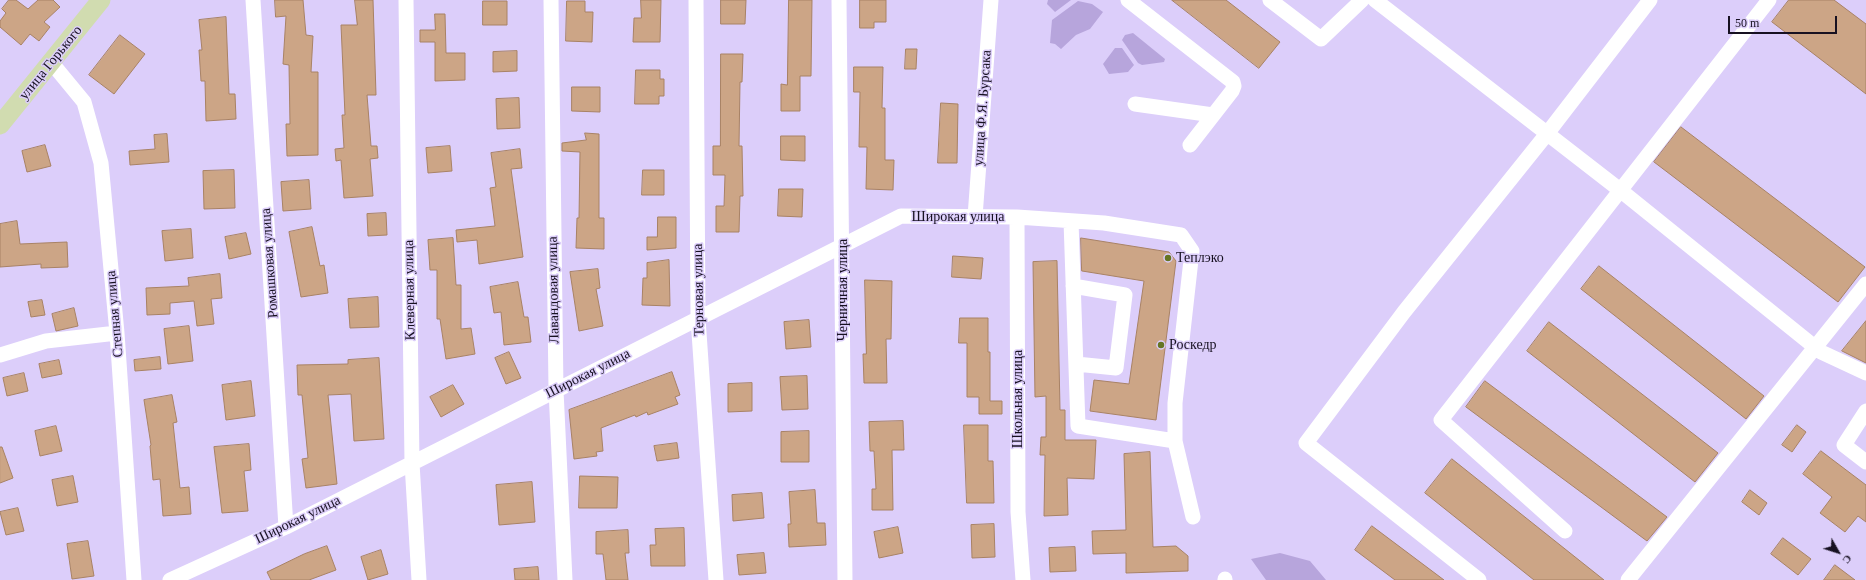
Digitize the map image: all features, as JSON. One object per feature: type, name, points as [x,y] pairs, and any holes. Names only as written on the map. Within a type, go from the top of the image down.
[{"type":"main road","name":"улица Горького","points":[[0,125],[101,0]]},
{"type":"street","name":"Ромашковая улица","points":[[253,0],[286,527]]},
{"type":"street","name":"Клеверная улица","points":[[406,0],[412,463],[419,580]]},
{"type":"street","name":"Лавандовая улица","points":[[551,0],[556,390],[565,580]]},
{"type":"street","name":"Терновая улица","points":[[696,0],[698,318],[716,580]]},
{"type":"street","name":"Черничная улица","points":[[839,0],[843,245],[845,580]]},
{"type":"street","name":"улица Ф.Я. Бурсака","points":[[975,217],[991,0]]},
{"type":"street","points":[[1128,0],[1233,82],[1234,86],[1232,91],[1190,145]]},
{"type":"street","points":[[1270,0],[1321,39],[1362,0]]},
{"type":"street","points":[[1375,0],[1546,135],[1620,190],[1821,352],[1866,373]]},
{"type":"street","points":[[1479,580],[1306,443],[1404,312],[1546,135],[1650,0]]},
{"type":"street","points":[[1565,531],[1441,420],[1769,0]]},
{"type":"street","name":"Степная улица","points":[[51,62],[84,102],[101,163],[117,333],[134,580]]},
{"type":"street","points":[[1135,104],[1213,115]]},
{"type":"street","name":"Широкая улица","points":[[170,580],[286,527],[901,216],[1017,217],[1104,223],[1181,235],[1192,251],[1175,404],[1175,441],[1193,517]]},
{"type":"street","name":"Школьная улица","points":[[1017,217],[1018,512],[1022,580]]},
{"type":"street","points":[[1071,221],[1078,426],[1175,441]]},
{"type":"street","points":[[1628,580],[1814,346],[1866,284]]},
{"type":"street","points":[[1073,286],[1125,295],[1116,368],[1076,364]]},
{"type":"street","points":[[0,355],[46,341],[117,333]]},
{"type":"street","points":[[1866,411],[1844,445],[1866,462]]},
{"type":"shaded area","points":[[1048,0],[1071,0],[1055,12],[1047,4]]},
{"type":"shaded area","points":[[1078,1],[1092,4],[1103,12],[1090,29],[1076,35],[1061,49],[1055,44],[1050,43],[1052,20]]},
{"type":"shaded area","points":[[1133,33],[1165,59],[1164,62],[1142,65],[1138,63],[1122,40],[1125,35]]},
{"type":"shaded area","points":[[1115,48],[1122,48],[1134,65],[1128,72],[1109,74],[1103,64]]},
{"type":"shaded area","points":[[1280,553],[1310,561],[1326,580],[1266,580],[1251,559]]},
{"type":"building","points":[[9,0],[16,0],[28,9],[38,0],[53,0],[60,7],[44,22],[50,27],[39,41],[30,34],[21,45],[0,27],[0,21],[6,13],[2,9]]},
{"type":"building","points":[[275,0],[303,0],[306,35],[313,36],[311,72],[318,72],[318,155],[287,156],[286,124],[290,124],[289,65],[283,64],[286,16],[276,17]]},
{"type":"building","points":[[355,0],[373,0],[376,95],[367,95],[371,146],[377,146],[378,158],[370,159],[373,196],[344,198],[341,160],[336,161],[335,149],[344,148],[342,115],[345,115],[341,25],[357,25]]},
{"type":"building","points":[[641,0],[661,0],[660,42],[633,42],[634,18],[641,18]]},
{"type":"building","points":[[721,0],[746,0],[745,24],[721,24]]},
{"type":"building","points":[[789,0],[812,0],[811,76],[800,76],[800,111],[781,111],[781,84],[787,85]]},
{"type":"building","points":[[860,0],[886,0],[886,22],[874,22],[874,28],[860,28]]},
{"type":"building","points":[[1172,0],[1226,0],[1280,42],[1259,68]]},
{"type":"building","points":[[1789,0],[1834,0],[1866,24],[1866,94],[1772,22]]},
{"type":"building","points":[[483,1],[507,1],[507,25],[483,25]]},
{"type":"building","points":[[567,1],[585,1],[585,12],[593,12],[592,42],[566,41]]},
{"type":"building","points":[[435,14],[445,14],[446,53],[465,53],[465,80],[435,81],[435,42],[420,42],[420,30],[435,30]]},
{"type":"building","points":[[226,17],[229,94],[235,94],[236,119],[206,121],[205,81],[201,81],[199,50],[202,50],[199,20]]},
{"type":"building","points":[[120,35],[145,54],[114,94],[89,75]]},
{"type":"building","points":[[906,49],[917,49],[916,69],[905,69]]},
{"type":"building","points":[[517,51],[517,71],[493,72],[493,52]]},
{"type":"building","points":[[721,54],[743,54],[742,82],[740,82],[739,146],[742,146],[743,196],[740,196],[739,232],[716,232],[716,206],[724,206],[725,175],[713,175],[713,146],[720,146]]},
{"type":"building","points":[[854,67],[883,67],[882,108],[885,108],[885,160],[894,160],[893,190],[866,189],[867,147],[859,147],[860,92],[854,92]]},
{"type":"building","points":[[636,70],[660,70],[660,79],[664,79],[664,96],[659,96],[659,104],[635,104]]},
{"type":"building","points":[[572,87],[600,87],[600,112],[572,111]]},
{"type":"building","points":[[519,98],[520,128],[497,129],[496,99]]},
{"type":"building","points":[[941,103],[958,104],[957,163],[938,163]]},
{"type":"building","points":[[1681,127],[1865,267],[1838,302],[1654,162]]},
{"type":"building","points":[[585,133],[599,134],[599,218],[604,218],[604,249],[576,248],[577,218],[579,218],[580,152],[562,151],[562,143],[586,140]]},
{"type":"building","points":[[167,134],[169,162],[130,165],[129,151],[155,149],[154,135]]},
{"type":"building","points":[[781,136],[805,136],[805,161],[781,160]]},
{"type":"building","points":[[45,145],[51,166],[27,172],[22,151]]},
{"type":"building","points":[[450,146],[452,171],[428,173],[426,148]]},
{"type":"building","points":[[520,149],[522,168],[511,169],[523,257],[479,264],[477,240],[457,242],[456,230],[495,226],[490,188],[496,187],[491,153]]},
{"type":"building","points":[[234,170],[235,208],[204,209],[203,171]]},
{"type":"building","points":[[643,170],[664,170],[664,195],[642,195]]},
{"type":"building","points":[[309,180],[311,209],[283,211],[281,182]]},
{"type":"building","points":[[779,189],[803,189],[802,217],[778,216]]},
{"type":"building","points":[[386,213],[387,235],[368,236],[367,214]]},
{"type":"building","points":[[658,217],[676,217],[676,248],[647,250],[647,237],[657,237]]},
{"type":"building","points":[[17,221],[20,244],[67,242],[68,267],[41,268],[41,264],[0,267],[0,224]]},
{"type":"building","points":[[312,227],[320,266],[324,265],[328,293],[301,297],[289,232]]},
{"type":"building","points":[[191,229],[193,258],[165,261],[162,231]]},
{"type":"building","points":[[246,233],[251,254],[229,259],[225,237]]},
{"type":"building","points":[[453,238],[456,285],[461,285],[461,329],[471,328],[475,354],[446,359],[440,319],[437,319],[437,270],[430,270],[428,240]]},
{"type":"building","points":[[1081,238],[1169,252],[1176,261],[1156,420],[1090,411],[1094,380],[1129,384],[1144,281],[1082,271]]},
{"type":"building","points":[[953,256],[983,258],[981,279],[952,277]]},
{"type":"building","points":[[669,260],[670,306],[642,305],[643,278],[647,278],[647,263]]},
{"type":"building","points":[[1057,261],[1060,410],[1065,410],[1065,440],[1096,440],[1094,479],[1067,478],[1068,515],[1044,516],[1045,455],[1040,455],[1041,437],[1046,437],[1046,396],[1035,397],[1033,262]]},
{"type":"building","points":[[1599,266],[1764,396],[1746,419],[1581,289]]},
{"type":"building","points":[[598,269],[600,288],[596,289],[603,326],[579,331],[570,272]]},
{"type":"building","points":[[220,274],[222,298],[211,299],[214,324],[197,326],[194,301],[170,303],[170,314],[147,315],[146,288],[189,286],[188,278]]},
{"type":"building","points":[[865,280],[892,281],[891,339],[886,339],[887,383],[864,383],[863,354],[866,354]]},
{"type":"building","points":[[518,282],[524,317],[528,317],[531,342],[504,345],[501,312],[494,313],[490,287]]},
{"type":"building","points":[[378,297],[379,327],[350,328],[348,299]]},
{"type":"building","points":[[42,300],[45,315],[31,317],[28,302]]},
{"type":"building","points":[[74,308],[78,326],[56,331],[52,314]]},
{"type":"building","points":[[960,318],[988,318],[990,401],[1002,401],[1002,414],[979,414],[979,397],[967,397],[967,343],[959,343]]},
{"type":"building","points":[[809,320],[811,347],[786,349],[784,322]]},
{"type":"building","points":[[1866,321],[1866,363],[1842,351]]},
{"type":"building","points":[[1549,322],[1718,453],[1695,482],[1527,351]]},
{"type":"building","points":[[189,326],[193,361],[168,364],[164,329]]},
{"type":"building","points":[[509,352],[521,378],[506,384],[495,358]]},
{"type":"building","points":[[160,357],[161,369],[135,371],[134,360]]},
{"type":"building","points":[[379,358],[384,439],[354,441],[351,394],[328,395],[337,484],[306,488],[302,459],[308,458],[302,395],[298,395],[297,365],[348,364],[348,360]]},
{"type":"building","points":[[59,360],[62,374],[42,378],[39,364]]},
{"type":"building","points":[[672,372],[680,395],[675,397],[678,404],[648,415],[647,412],[636,417],[635,415],[601,428],[603,451],[596,452],[597,456],[574,459],[569,410]]},
{"type":"building","points":[[24,373],[28,391],[7,396],[3,378]]},
{"type":"building","points":[[807,376],[808,409],[782,410],[780,377]]},
{"type":"building","points":[[251,381],[255,416],[226,420],[222,385]]},
{"type":"building","points":[[1485,381],[1667,517],[1647,541],[1466,407]]},
{"type":"building","points":[[752,383],[752,411],[728,412],[728,384]]},
{"type":"building","points":[[453,385],[464,404],[441,417],[430,397]]},
{"type":"building","points":[[172,395],[177,422],[173,423],[180,488],[189,487],[191,514],[163,516],[160,479],[153,480],[151,445],[144,400]]},
{"type":"building","points":[[903,421],[904,450],[892,450],[893,510],[872,510],[872,489],[876,489],[874,451],[870,451],[869,422]]},
{"type":"building","points":[[964,425],[988,425],[988,461],[993,461],[994,503],[967,503]]},
{"type":"building","points":[[1797,425],[1806,432],[1792,452],[1782,445]]},
{"type":"building","points":[[56,426],[62,451],[40,456],[35,431]]},
{"type":"building","points":[[809,431],[809,462],[781,462],[781,432]]},
{"type":"building","points":[[677,443],[679,458],[657,461],[654,446]]},
{"type":"building","points":[[249,444],[251,470],[244,471],[248,511],[222,513],[214,447]]},
{"type":"building","points":[[0,447],[2,447],[13,478],[0,483]]},
{"type":"building","points":[[1821,451],[1866,485],[1866,522],[1858,516],[1845,532],[1820,513],[1832,497],[1803,474]]},
{"type":"building","points":[[1150,452],[1153,547],[1176,546],[1188,556],[1188,571],[1126,573],[1126,553],[1093,554],[1092,531],[1126,530],[1124,454]]},
{"type":"building","points":[[1452,459],[1604,580],[1534,580],[1425,493]]},
{"type":"building","points":[[73,476],[78,502],[57,506],[52,480]]},
{"type":"building","points":[[580,476],[618,477],[617,508],[579,508]]},
{"type":"building","points":[[532,482],[535,522],[499,525],[496,485]]},
{"type":"building","points":[[815,490],[817,523],[825,523],[826,545],[789,547],[788,524],[791,524],[789,492]]},
{"type":"building","points":[[1750,490],[1767,503],[1759,515],[1742,502]]},
{"type":"building","points":[[762,493],[764,518],[733,521],[732,495]]},
{"type":"building","points":[[18,508],[24,531],[6,535],[0,512]]},
{"type":"building","points":[[994,524],[995,557],[972,558],[971,525]]},
{"type":"building","points":[[1372,526],[1444,580],[1395,580],[1355,550]]},
{"type":"building","points":[[898,527],[903,553],[879,558],[874,532]]},
{"type":"building","points":[[684,528],[685,566],[651,566],[650,545],[656,545],[655,529]]},
{"type":"building","points":[[628,530],[629,553],[625,553],[628,580],[606,580],[603,554],[596,554],[596,532]]},
{"type":"building","points":[[1783,538],[1811,559],[1798,575],[1771,554]]},
{"type":"building","points":[[88,541],[94,576],[72,579],[67,544]]},
{"type":"building","points":[[327,546],[336,570],[309,580],[271,580],[267,572],[304,554]]},
{"type":"building","points":[[1075,547],[1076,571],[1050,572],[1049,548]]},
{"type":"building","points":[[381,550],[388,574],[368,580],[361,557]]},
{"type":"building","points":[[764,553],[766,573],[739,575],[737,555]]},
{"type":"building","points":[[1835,565],[1855,580],[1824,580]]},
{"type":"building","points":[[538,567],[539,580],[515,580],[514,569]]},
{"type":"place","name":"Теплэко","points":[[1168,258]]},
{"type":"place","name":"Роскедр","points":[[1161,345]]}]
